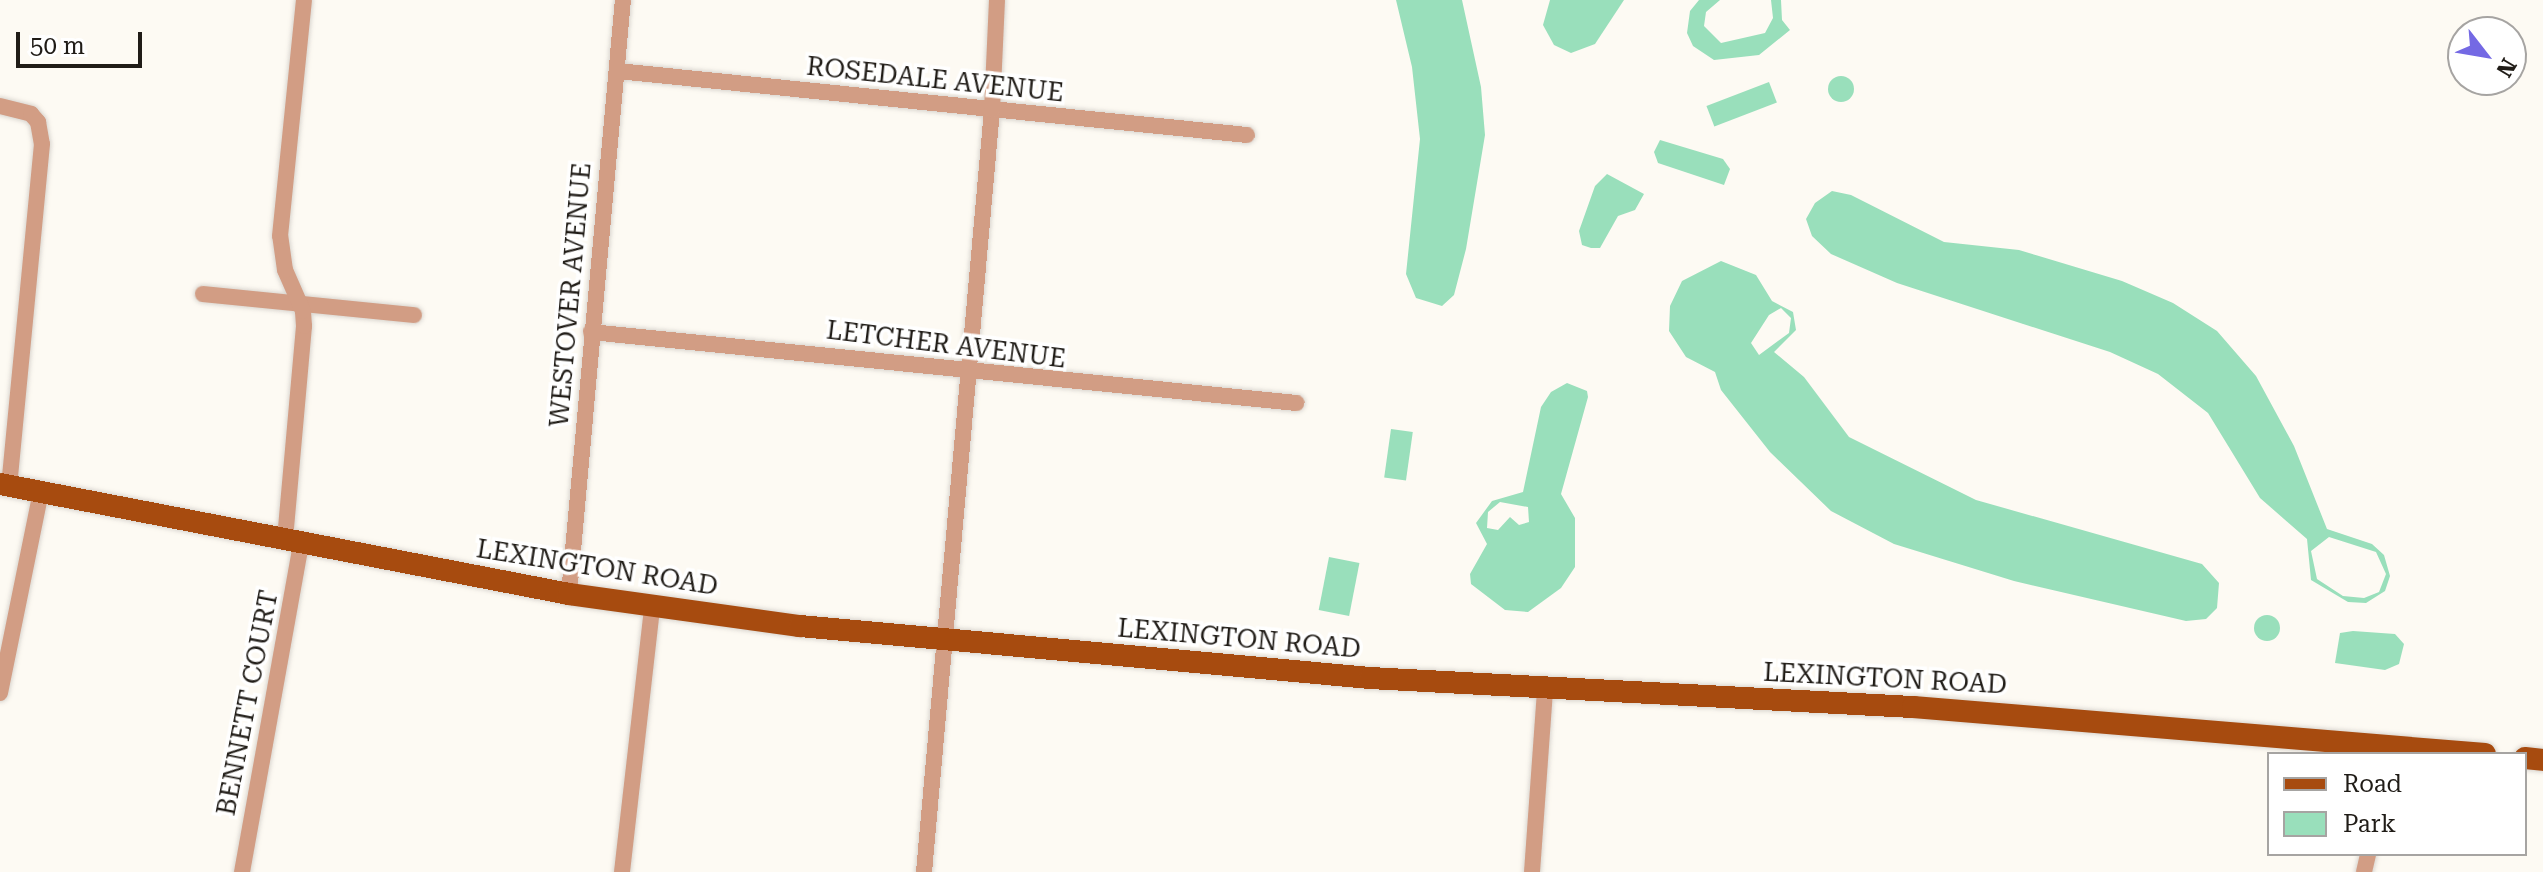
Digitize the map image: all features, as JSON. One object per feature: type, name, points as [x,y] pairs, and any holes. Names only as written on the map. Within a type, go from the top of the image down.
[{"type":"main road","name":"LEXINGTON ROAD","points":[[5,484],[569,594],[652,607],[945,641],[1545,689],[1913,707],[2436,752]]},
{"type":"street","points":[[301,305],[285,270],[280,236],[304,0]]},
{"type":"street","name":"WESTOVER AVENUE","points":[[569,594],[623,0]]},
{"type":"street","points":[[924,872],[966,371],[992,110],[997,0]]},
{"type":"street","name":"ROSEDALE AVENUE","points":[[618,71],[1247,135]]},
{"type":"street","points":[[0,106],[31,114],[38,122],[42,144],[5,484]]},
{"type":"street","points":[[203,294],[414,315]]},
{"type":"street","name":"BENNETT COURT","points":[[242,872],[293,541],[303,344],[301,305]]},
{"type":"street","name":"LETCHER AVENUE","points":[[591,332],[1296,403]]},
{"type":"street","points":[[0,693],[41,491]]},
{"type":"street","points":[[622,872],[652,607]]},
{"type":"street","points":[[1532,872],[1545,689]]},
{"type":"green space","points":[[1396,0],[1462,0],[1481,87],[1485,135],[1466,249],[1454,295],[1442,306],[1416,298],[1406,274],[1420,139],[1412,67]]},
{"type":"green space","points":[[1550,0],[1624,0],[1595,44],[1571,53],[1554,45],[1543,25]]},
{"type":"green space","points":[[1699,0],[1720,0],[1706,12],[1704,26],[1721,43],[1765,33],[1773,18],[1771,0],[1781,0],[1782,20],[1790,30],[1759,55],[1714,60],[1693,46],[1687,33],[1690,11]]},
{"type":"green space","points":[[1841,76],[1850,80],[1854,89],[1850,98],[1841,102],[1832,98],[1828,89],[1832,80]]},
{"type":"green space","points":[[1769,82],[1777,103],[1714,127],[1706,106]]},
{"type":"green space","points":[[1660,140],[1723,159],[1730,169],[1724,185],[1658,163],[1654,152]]},
{"type":"green space","points":[[1607,174],[1644,194],[1635,210],[1618,216],[1600,248],[1591,248],[1582,245],[1579,231],[1595,186]]},
{"type":"green space","points":[[1832,191],[1851,195],[1944,242],[2019,250],[2122,281],[2173,303],[2217,331],[2256,376],[2294,446],[2327,529],[2372,544],[2384,555],[2390,576],[2385,591],[2366,603],[2348,602],[2311,580],[2307,539],[2260,498],[2208,413],[2158,374],[2110,352],[1897,283],[1831,254],[1812,236],[1806,219],[1815,203]],"holes":[[[2329,537],[2376,552],[2386,574],[2379,592],[2364,598],[2343,596],[2317,579],[2311,551]]]},
{"type":"green space","points":[[1721,261],[1756,275],[1772,301],[1793,312],[1796,330],[1774,352],[1804,377],[1849,437],[1976,500],[2202,564],[2219,583],[2217,608],[2206,619],[2186,621],[2014,581],[1894,544],[1831,511],[1770,452],[1721,390],[1715,372],[1686,357],[1669,331],[1670,306],[1682,281]],"holes":[[[1781,308],[1791,318],[1789,333],[1759,355],[1751,343],[1769,315]]]},
{"type":"green space","points":[[1567,383],[1587,391],[1588,397],[1561,494],[1575,518],[1575,567],[1561,588],[1528,612],[1505,610],[1471,584],[1470,574],[1487,544],[1476,523],[1492,501],[1523,492],[1541,407],[1551,392]],"holes":[[[1500,502],[1528,507],[1529,522],[1519,525],[1510,517],[1498,530],[1487,528],[1488,512]]]},
{"type":"green space","points":[[1391,429],[1413,432],[1406,481],[1384,478]]},
{"type":"green space","points":[[1329,557],[1359,563],[1349,616],[1319,610]]},
{"type":"green space","points":[[2267,615],[2276,619],[2280,628],[2276,637],[2267,641],[2258,637],[2254,628],[2258,619]]},
{"type":"green space","points":[[2340,633],[2395,634],[2404,644],[2399,664],[2385,670],[2335,663]]}]
